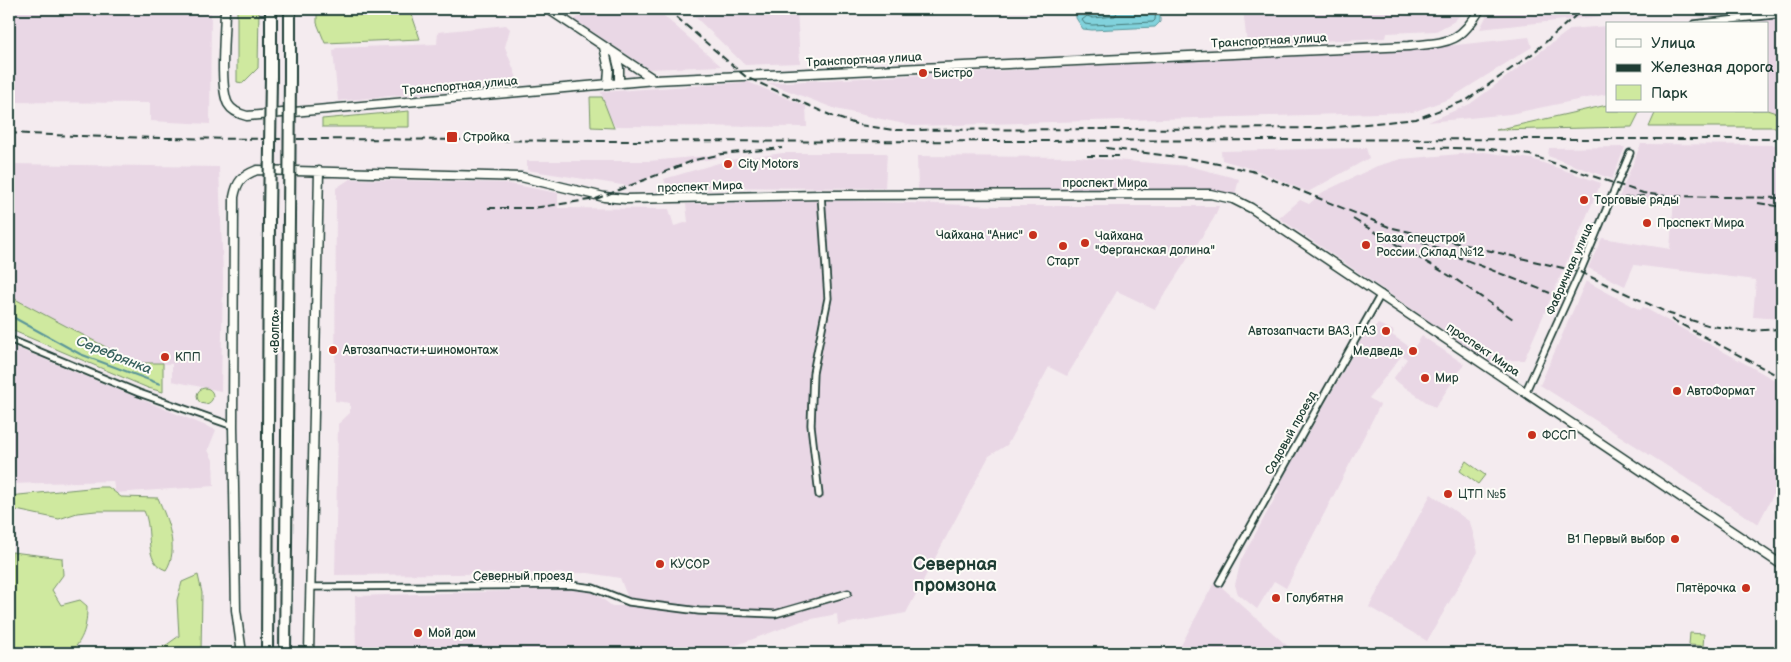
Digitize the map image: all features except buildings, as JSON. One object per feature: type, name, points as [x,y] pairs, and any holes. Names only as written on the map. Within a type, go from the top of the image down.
[{"type":"highway","name":"«Волга»","points":[[267,653],[271,9]]},
{"type":"highway","name":"«Волга»","points":[[285,653],[290,9]]},
{"type":"street","name":"Транспортная улица","points":[[225,9],[224,88],[228,104],[236,112],[247,116],[655,80],[1409,46],[1451,41],[1464,32],[1480,9]]},
{"type":"street","points":[[548,9],[616,56],[655,80]]},
{"type":"street","points":[[1712,22],[1782,14]]},
{"type":"street","points":[[604,47],[609,69],[608,83]]},
{"type":"street","points":[[616,56],[619,68],[619,83]]},
{"type":"street","name":"Фабричная улица","points":[[1526,393],[1630,153]]},
{"type":"street","name":"проспект Мира","points":[[242,653],[236,610],[232,426],[234,197],[236,188],[242,178],[257,170],[521,177],[604,197],[626,199],[821,194],[1210,194],[1233,199],[1251,208],[1381,294],[1782,565]]},
{"type":"street","points":[[309,652],[319,171]]},
{"type":"street","points":[[819,495],[811,425],[813,373],[828,298],[821,194]]},
{"type":"street","name":"Садовый проезд","points":[[1219,583],[1381,294]]},
{"type":"street","points":[[9,338],[139,393],[232,426]]},
{"type":"street","name":"Северный проезд","points":[[311,587],[570,585],[593,588],[629,602],[699,611],[775,614],[848,593]]},
{"type":"shaded area","points":[[9,9],[211,9],[210,124],[150,121],[150,103],[9,102]]},
{"type":"shaded area","points":[[585,9],[656,9],[721,66],[649,69],[575,20]]},
{"type":"shaded area","points":[[687,9],[797,9],[800,63],[745,65]]},
{"type":"shaded area","points":[[1243,9],[1466,9],[1453,22],[1436,31],[1387,33],[1386,38],[1247,44]]},
{"type":"shaded area","points":[[1490,9],[1668,9],[1480,29]]},
{"type":"shaded area","points":[[1782,17],[1782,115],[1768,110],[1768,22],[1733,22]]},
{"type":"shaded area","points":[[506,25],[510,29],[505,47],[517,78],[508,85],[338,101],[333,51],[336,48],[437,44],[438,32]]},
{"type":"shaded area","points":[[1606,26],[1606,94],[1510,114],[1428,122],[1470,104],[1571,29]]},
{"type":"shaded area","points":[[1529,37],[1532,47],[1449,99],[1413,112],[913,126],[836,109],[768,83],[1429,48]]},
{"type":"shaded area","points":[[748,82],[806,106],[807,127],[615,126],[607,113],[601,92]]},
{"type":"shaded area","points":[[1641,144],[1782,145],[1782,319],[1753,317],[1756,280],[1634,265],[1625,286],[1588,268],[1602,238],[1670,249],[1674,199],[1617,202]]},
{"type":"shaded area","points":[[1625,147],[1612,179],[1548,156],[1549,148]]},
{"type":"shaded area","points":[[1366,148],[1369,158],[1308,192],[1259,171],[1222,160],[1221,151]]},
{"type":"shaded area","points":[[1484,152],[1532,159],[1601,183],[1524,360],[1488,361],[1279,218],[1300,200],[1309,204],[1323,192],[1377,166],[1401,159]]},
{"type":"shaded area","points":[[783,153],[887,153],[885,188],[667,187],[664,179],[729,160]]},
{"type":"shaded area","points":[[716,155],[717,158],[686,163],[628,186],[527,170],[527,161],[649,161]]},
{"type":"shaded area","points":[[917,156],[1078,157],[1189,166],[1239,179],[1235,195],[1219,193],[918,190]]},
{"type":"shaded area","points":[[9,164],[219,167],[223,276],[221,391],[172,381],[172,364],[136,363],[9,296]]},
{"type":"shaded area","points":[[350,179],[505,183],[558,193],[558,208],[669,209],[674,226],[688,222],[686,204],[821,200],[999,206],[1219,206],[1214,218],[1155,309],[1117,291],[1067,376],[1049,367],[1007,445],[989,456],[906,613],[838,625],[837,614],[802,621],[715,653],[356,653],[355,596],[571,589],[593,592],[612,606],[631,606],[620,578],[588,573],[335,575],[338,424],[350,413],[350,403],[335,401],[336,188]]},
{"type":"shaded area","points":[[1586,281],[1640,310],[1643,307],[1782,384],[1782,434],[1774,452],[1782,478],[1758,524],[1540,385]]},
{"type":"shaded area","points":[[1378,324],[1394,331],[1392,335],[1413,349],[1422,336],[1464,364],[1435,408],[1393,379],[1407,359],[1402,355],[1369,398],[1380,405],[1286,588],[1274,581],[1257,609],[1238,594],[1235,585],[1241,560],[1279,491],[1277,489],[1364,335]]},
{"type":"shaded area","points":[[9,345],[216,430],[208,450],[213,460],[214,486],[115,493],[113,481],[9,484]]},
{"type":"shaded area","points":[[1431,494],[1470,522],[1478,552],[1427,641],[1369,607]]},
{"type":"shaded area","points":[[1215,581],[1295,653],[1177,653]]},
{"type":"green space","points":[[237,9],[259,9],[258,68],[243,83],[237,82]]},
{"type":"green space","points":[[317,9],[410,9],[420,39],[325,43],[317,23]]},
{"type":"green space","points":[[590,97],[602,97],[614,128],[591,127]]},
{"type":"green space","points":[[1606,105],[1606,112],[1640,112],[1632,127],[1496,130]]},
{"type":"green space","points":[[1768,110],[1782,115],[1782,127],[1649,127],[1656,112],[1768,112]]},
{"type":"green space","points":[[409,111],[409,127],[322,127],[322,119]]},
{"type":"green space","points":[[13,298],[136,363],[163,363],[163,392],[148,388],[9,329],[9,311]]},
{"type":"green space","points":[[205,388],[211,390],[213,396],[211,402],[205,404],[199,402],[197,396],[199,390]]},
{"type":"green space","points":[[1466,461],[1485,475],[1478,484],[1460,471]]},
{"type":"green space","points":[[108,487],[121,497],[158,498],[171,534],[172,553],[166,570],[159,566],[151,553],[147,519],[144,511],[96,511],[77,513],[59,519],[16,510],[9,516],[9,496]]},
{"type":"green space","points":[[12,552],[62,558],[63,575],[52,590],[61,605],[80,600],[87,606],[84,632],[79,643],[70,653],[12,653],[9,589]]},
{"type":"green space","points":[[198,575],[202,593],[201,652],[111,653],[165,646],[179,636],[177,600],[182,582]]},
{"type":"green space","points":[[1690,633],[1704,634],[1703,646],[1689,645]]},
{"type":"water","points":[[1160,9],[1160,22],[1155,27],[1083,29],[1076,18],[1076,14],[1085,11],[1092,13]]},
{"type":"waterway","name":"Серебрянка","points":[[9,315],[80,354],[160,384]]},
{"type":"railway","points":[[667,9],[746,77],[832,116],[859,125],[894,130],[1327,128],[1416,119],[1467,100],[1532,54],[1583,9]]},
{"type":"railway","points":[[9,133],[179,138],[628,141],[1782,139]]},
{"type":"railway","points":[[1417,147],[1491,149],[1530,155],[1643,193],[1666,196],[1782,198]]},
{"type":"railway","points":[[488,208],[533,208],[596,199],[695,160],[722,154],[782,148]]},
{"type":"railway","points":[[1106,148],[1194,159],[1252,171],[1389,227],[1580,272],[1670,314],[1711,326],[1748,331],[1782,329]]},
{"type":"railway","points":[[1087,156],[1119,156]]},
{"type":"railway","points":[[1624,198],[1644,196]]},
{"type":"railway","points":[[1758,203],[1782,207]]},
{"type":"railway","points":[[1353,219],[1455,279],[1513,319]]},
{"type":"railway","points":[[1410,238],[1550,293]]},
{"type":"railway","points":[[1671,319],[1782,378]]},
{"type":"place","name":"Бистро","points":[[923,73]]},
{"type":"place","name":"Стройка","points":[[452,137]]},
{"type":"place","name":"City Motors","points":[[728,164]]},
{"type":"place","name":"Торговые ряды","points":[[1584,200]]},
{"type":"place","name":"Проспект Мира","points":[[1647,223]]},
{"type":"place","name":"Чайхана \"Анис\"","points":[[1033,235]]},
{"type":"place","name":"Чайхана \"Ферганская долина\"","points":[[1085,243]]},
{"type":"place","name":"База спецстрой России. Склад №12","points":[[1366,245]]},
{"type":"place","name":"Старт","points":[[1063,246]]},
{"type":"place","name":"Автозапчасти ВАЗ, ГАЗ","points":[[1386,331]]},
{"type":"place","name":"Автозапчасти+шиномонтаж","points":[[333,350]]},
{"type":"place","name":"Медведь","points":[[1413,351]]},
{"type":"place","name":"КПП","points":[[165,357]]},
{"type":"place","name":"Мир","points":[[1425,378]]},
{"type":"place","name":"АвтоФормат","points":[[1677,391]]},
{"type":"place","name":"ФССП","points":[[1532,435]]},
{"type":"place","name":"ЦТП №5","points":[[1448,494]]},
{"type":"place","name":"B1 Первый выбор","points":[[1675,539]]},
{"type":"place","name":"КУСОР","points":[[660,564]]},
{"type":"place","name":"Пятёрочка","points":[[1746,588]]},
{"type":"place","name":"Голубятня","points":[[1276,598]]},
{"type":"place","name":"Мой дом","points":[[418,633]]},
{"type":"district","name":"Северная промзона","points":[[955,574]]}]
